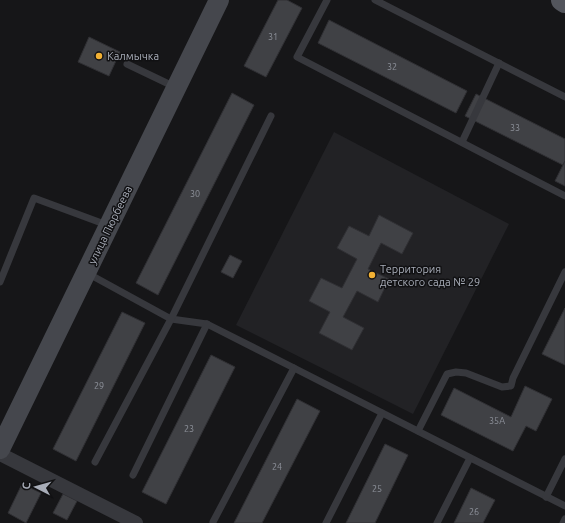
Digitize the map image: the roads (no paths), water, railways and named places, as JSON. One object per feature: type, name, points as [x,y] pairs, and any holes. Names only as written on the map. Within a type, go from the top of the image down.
[{"type":"main road","name":"улица Пюрбеева","points":[[0,449],[219,0]]},
{"type":"street","points":[[0,454],[136,523]]},
{"type":"lane","points":[[327,0],[297,57],[565,196]]},
{"type":"lane","points":[[375,0],[565,97]]},
{"type":"lane","points":[[462,142],[499,63]]},
{"type":"lane","points":[[127,64],[177,88]]},
{"type":"lane","points":[[96,462],[171,319],[271,116]]},
{"type":"lane","points":[[0,282],[34,198],[109,226]]},
{"type":"lane","points":[[418,431],[447,374],[456,372],[466,373],[502,387],[510,386],[565,272]]},
{"type":"lane","points":[[86,273],[171,319],[207,324],[565,506]]},
{"type":"lane","points":[[133,475],[207,324]]},
{"type":"lane","points":[[213,522],[294,368]]},
{"type":"lane","points":[[326,523],[382,413]]},
{"type":"lane","points":[[436,523],[470,458]]},
{"type":"lane","points":[[546,497],[565,459]]},
{"type":"lane","points":[[563,523],[565,519]]},
{"type":"place","name":"Калмычка","points":[[99,56]]},
{"type":"place","name":"Территория детского сада № 29","points":[[372,275]]}]
